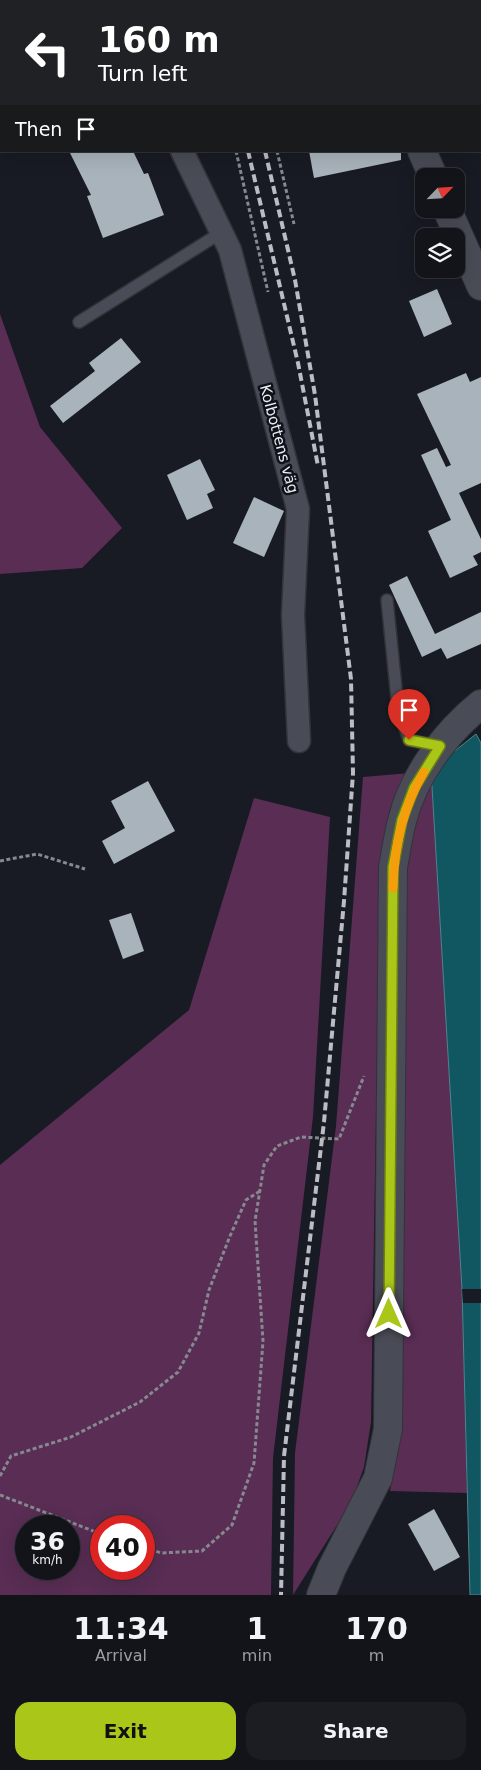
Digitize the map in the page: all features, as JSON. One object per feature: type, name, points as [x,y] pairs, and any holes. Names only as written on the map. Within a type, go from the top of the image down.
[{"type":"street","name":"Kolbottens väg","points":[[182,152],[230,250],[298,509],[293,614],[299,741]]},
{"type":"street","points":[[422,152],[429,168]]},
{"type":"street","points":[[451,218],[481,286]]},
{"type":"street","points":[[321,1595],[332,1568],[378,1478],[388,1429],[393,867],[402,820],[414,788],[440,746],[481,704]]},
{"type":"lane","points":[[79,322],[222,232]]},
{"type":"lane","points":[[387,600],[398,708],[409,740],[440,746]]},
{"type":"path","points":[[236,152],[268,292]]},
{"type":"path","points":[[277,152],[294,224]]},
{"type":"path","points":[[0,861],[37,854],[85,869]]},
{"type":"path","points":[[155,1551],[161,1553],[202,1551],[232,1525],[254,1463],[263,1341],[255,1220],[264,1166],[277,1146],[301,1137],[339,1139],[367,1069]]},
{"type":"path","points":[[0,1476],[11,1456],[71,1437],[140,1402],[178,1372],[199,1333],[209,1290],[246,1200],[260,1191]]},
{"type":"path","points":[[0,1495],[90,1530]]},
{"type":"shaded area","points":[[0,314],[40,427],[122,528],[82,568],[0,574]]},
{"type":"shaded area","points":[[431,770],[462,1289],[467,1493],[390,1491],[400,1429],[402,876],[417,810]]},
{"type":"shaded area","points":[[410,773],[390,809],[380,865],[371,1422],[364,1467],[351,1503],[293,1595],[295,1453],[336,1126],[363,777]]},
{"type":"shaded area","points":[[254,798],[330,817],[313,1117],[273,1458],[271,1595],[0,1595],[0,1165],[189,1010]]},
{"type":"water","points":[[476,734],[481,743],[481,1595],[470,1595],[462,1289],[431,770]]},
{"type":"pier","points":[[462,1289],[481,1289],[481,1303],[463,1303]]},
{"type":"building","points":[[70,152],[133,152],[144,174],[148,173],[164,215],[103,238],[87,196],[91,195]]},
{"type":"building","points":[[309,152],[401,152],[401,160],[314,178]]},
{"type":"building","points":[[437,289],[452,324],[424,337],[409,301]]},
{"type":"building","points":[[121,338],[141,362],[63,423],[50,406],[95,371],[89,363]]},
{"type":"building","points":[[466,373],[470,382],[481,377],[481,483],[459,493],[481,539],[481,552],[473,556],[478,565],[450,578],[428,531],[451,520],[421,455],[437,448],[446,467],[451,465],[417,394]]},
{"type":"building","points":[[200,459],[215,490],[207,494],[213,508],[187,520],[167,475]]},
{"type":"building","points":[[254,497],[284,511],[264,557],[233,543]]},
{"type":"building","points":[[407,576],[435,634],[481,612],[481,644],[447,659],[441,648],[422,657],[389,585]]},
{"type":"building","points":[[148,781],[175,831],[114,864],[102,841],[125,828],[111,801]]},
{"type":"building","points":[[131,913],[144,951],[123,959],[109,920]]},
{"type":"building","points":[[434,1509],[460,1557],[434,1571],[408,1524]]},
{"type":"railway","points":[[248,152],[298,363],[318,466]]},
{"type":"railway","points":[[265,152],[295,280],[315,395],[351,679],[353,773],[344,901],[324,1122],[284,1456],[281,1595]]},
{"type":"slow traffic","points":[[393,888],[393,867],[402,820],[414,788],[424,772]]},
{"type":"route","points":[[389,1314],[393,867],[402,820],[414,788],[440,746],[409,740]]}]
